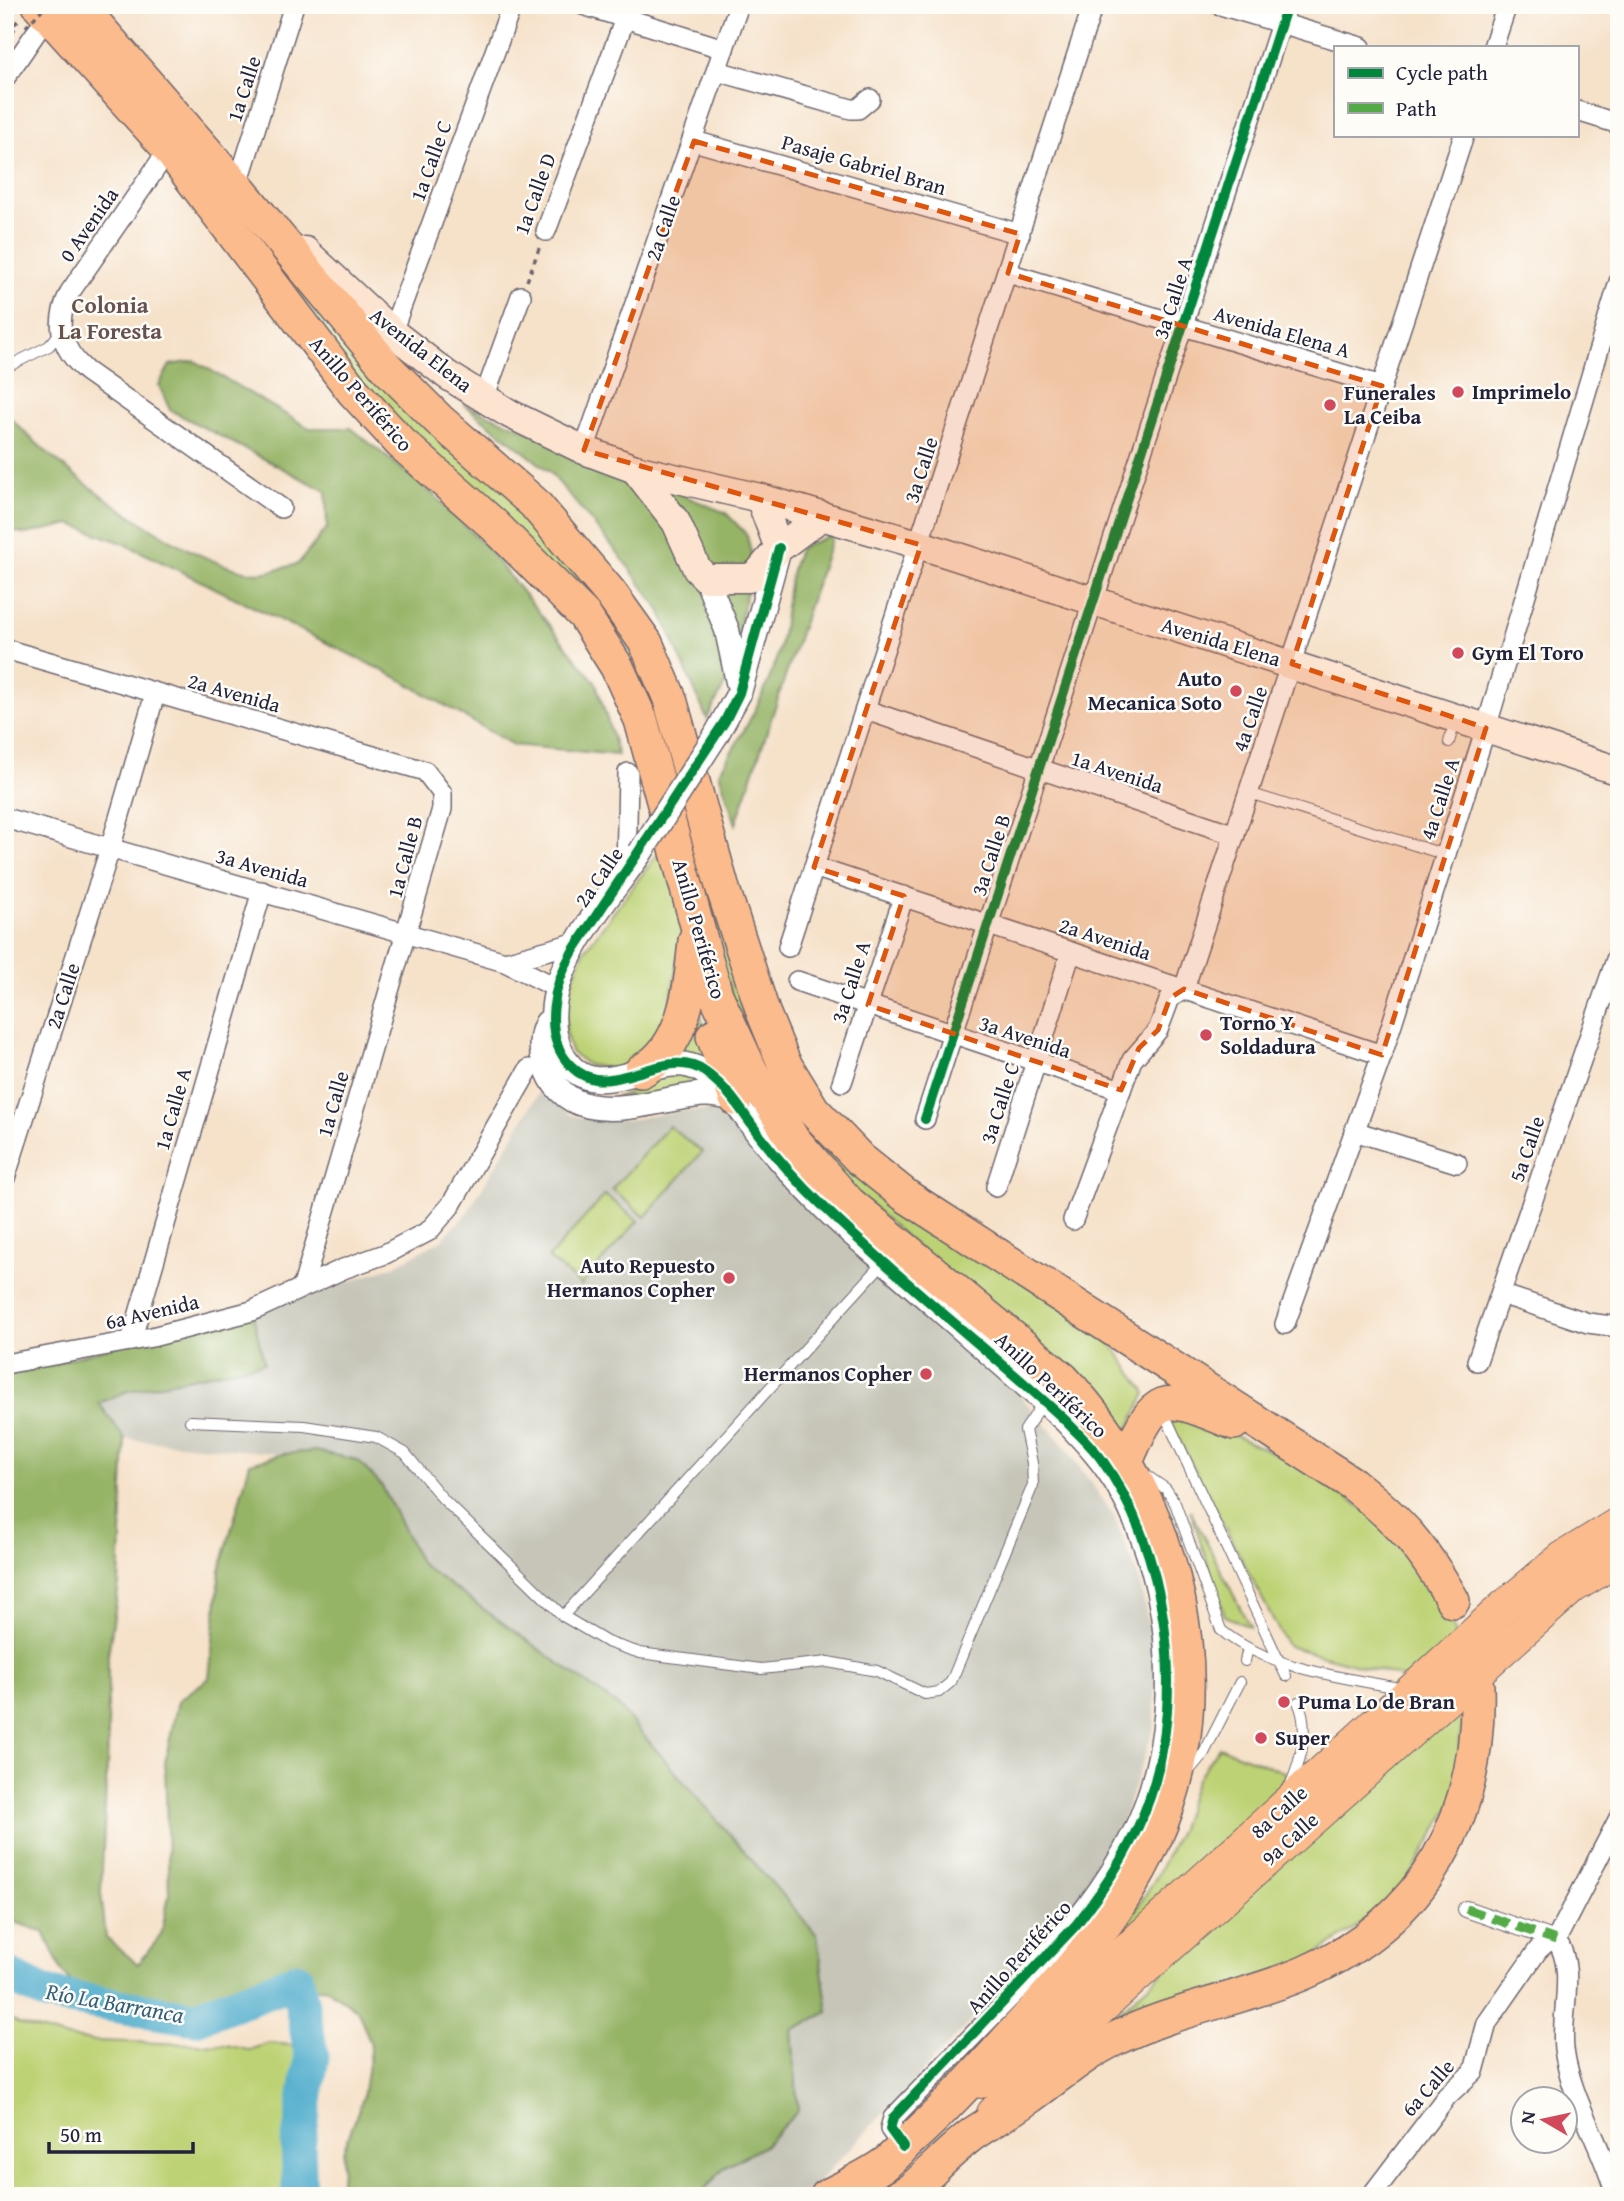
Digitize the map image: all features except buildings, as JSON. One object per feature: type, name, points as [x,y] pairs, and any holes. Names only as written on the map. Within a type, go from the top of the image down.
[{"type":"highway","name":"Anillo Periférico","points":[[48,12],[237,187],[388,369],[439,420],[534,503],[611,594],[646,643],[670,699],[722,886],[763,1012],[784,1063],[813,1110],[860,1159],[906,1196],[1353,1484],[1395,1517],[1428,1556],[1453,1601]]},
{"type":"highway","name":"Anillo Periférico","points":[[48,12],[169,149],[361,399],[401,443],[494,525],[584,615],[617,667],[641,720],[716,995],[770,1107],[816,1169],[849,1203],[1054,1390],[1101,1421],[1128,1462],[1166,1547],[1182,1611],[1186,1652],[1185,1708],[1171,1793],[1153,1844],[1110,1918],[1086,1952],[1034,1992],[945,2109],[894,2156],[827,2196]]},
{"type":"highway","points":[[642,1071],[664,1053],[680,1020],[692,970],[696,923]]},
{"type":"highway","points":[[696,923],[704,1009],[736,1099]]},
{"type":"highway","points":[[1114,1329],[1151,1385],[1160,1404]]},
{"type":"highway","points":[[1128,1462],[1143,1421],[1160,1404],[1178,1401],[1298,1448]]},
{"type":"highway","points":[[906,2193],[973,2134],[1115,2038],[1304,1973],[1342,1954],[1379,1929],[1410,1898],[1436,1861],[1459,1820],[1472,1772],[1479,1731],[1478,1686]]},
{"type":"main road","name":"Avenida Elena","points":[[237,187],[392,332],[447,374],[534,427],[584,450],[635,469],[760,498],[921,545],[1094,603],[1292,664],[1453,730],[1486,728],[1619,771]]},
{"type":"main road","points":[[635,469],[676,522],[697,569],[706,578],[749,578],[758,573],[779,548],[822,516]]},
{"type":"main road","points":[[676,522],[688,493],[697,482]]},
{"type":"main road","points":[[760,498],[779,548]]},
{"type":"main road","name":"8a Calle","points":[[945,2109],[1019,2053],[1513,1598],[1562,1558],[1619,1523]]},
{"type":"main road","name":"9a Calle","points":[[973,2134],[1028,2075],[1573,1587],[1619,1559]]},
{"type":"street","name":"1a Calle","points":[[237,187],[294,5]]},
{"type":"street","name":"1a Calle C","points":[[392,332],[512,5]]},
{"type":"street","points":[[583,5],[627,12],[724,49]]},
{"type":"street","name":"2a Calle","points":[[584,450],[694,141],[739,5]]},
{"type":"street","name":"3a Calle","points":[[788,947],[921,545],[1093,5]]},
{"type":"street","points":[[1220,5],[1358,46]]},
{"type":"street","name":"3a Calle A","points":[[1094,603],[1287,5]]},
{"type":"street","points":[[1493,46],[1507,5]]},
{"type":"street","points":[[5,78],[48,12]]},
{"type":"street","name":"1a Calle D","points":[[546,230],[627,12]]},
{"type":"street","points":[[717,71],[842,107],[858,109],[870,99]]},
{"type":"street","points":[[1578,111],[1619,124]]},
{"type":"street","name":"4a Calle","points":[[1073,1220],[1139,1048],[1158,1030],[1170,998],[1184,989],[1464,136]]},
{"type":"street","name":"Pasaje Gabriel Bran","points":[[694,141],[1020,234]]},
{"type":"street","name":"0 Avenida","points":[[61,332],[62,311],[71,292],[169,149]]},
{"type":"street","name":"Avenida Elena A","points":[[1008,273],[1382,386]]},
{"type":"street","name":"4a Calle A","points":[[1285,1324],[1382,1055],[1446,855],[1469,768],[1486,728],[1619,282]]},
{"type":"street","points":[[484,398],[522,296]]},
{"type":"street","points":[[61,332],[64,346],[86,371],[281,508]]},
{"type":"street","name":"2a Calle","points":[[736,1099],[697,1095],[624,1109],[597,1107],[576,1100],[557,1087],[543,1055],[542,1031],[552,1013],[557,988],[578,942],[640,853],[716,735],[739,693],[779,548]]},
{"type":"street","points":[[706,578],[727,630],[739,693]]},
{"type":"street","name":"3a Calle B","points":[[925,1119],[1094,603]]},
{"type":"street","name":"2a Avenida","points":[[5,649],[425,771],[442,793]]},
{"type":"street","name":"2a Calle","points":[[5,1178],[110,849],[155,694]]},
{"type":"street","name":"1a Avenida","points":[[866,710],[1235,835]]},
{"type":"street","points":[[626,873],[628,772]]},
{"type":"street","name":"1a Calle B","points":[[407,933],[442,809],[442,793]]},
{"type":"street","name":"3a Avenida","points":[[5,818],[505,961],[557,988]]},
{"type":"street","name":"2a Avenida","points":[[814,867],[1382,1055]]},
{"type":"street","name":"1a Calle A","points":[[131,1340],[262,891]]},
{"type":"street","name":"3a Calle A","points":[[842,1082],[904,896]]},
{"type":"street","name":"1a Calle","points":[[303,1286],[407,933]]},
{"type":"street","points":[[505,961],[578,942]]},
{"type":"street","name":"5a Calle","points":[[1477,1361],[1619,951]]},
{"type":"street","name":"3a Calle C","points":[[996,1187],[1071,952]]},
{"type":"street","name":"3a Avenida","points":[[797,981],[1121,1090]]},
{"type":"street","name":"2a Calle","points":[[552,1013],[559,1046],[566,1060],[579,1073],[612,1079],[676,1064],[696,1067],[736,1099]]},
{"type":"street","points":[[303,1286],[385,1254],[429,1230],[451,1205],[528,1069]]},
{"type":"street","name":"Anillo Periférico","points":[[736,1099],[759,1134],[822,1205],[885,1261],[1054,1390],[1101,1459],[1130,1508],[1162,1611],[1166,1687],[1158,1771],[1135,1834],[1096,1900],[1034,1992],[889,2124],[894,2156]]},
{"type":"street","points":[[1354,1131],[1457,1163]]},
{"type":"street","name":"6a Avenida","points":[[5,1364],[131,1340],[252,1311],[303,1286]]},
{"type":"street","points":[[1501,1294],[1588,1323],[1619,1327]]},
{"type":"street","name":"6a Calle","points":[[1371,2196],[1447,2096],[1474,2071],[1487,2023],[1538,1950],[1556,1940],[1619,1818]]},
{"type":"street","points":[[1466,1909],[1556,1940],[1566,1956],[1562,2022],[1567,2061],[1616,2196]]},
{"type":"lane","points":[[5,368],[49,346],[61,332]]},
{"type":"lane","points":[[1249,793],[1446,855]]},
{"type":"lane","points":[[563,1616],[885,1261]]},
{"type":"lane","points":[[190,1421],[304,1426],[376,1437],[405,1453],[443,1499],[563,1616],[607,1642],[640,1653],[761,1669],[828,1662],[877,1671],[925,1694],[939,1692],[951,1682],[1033,1486],[1032,1463],[1024,1430],[1054,1390]]},
{"type":"lane","points":[[1160,1404],[1286,1676]]},
{"type":"lane","points":[[1128,1462],[1166,1489],[1175,1503],[1221,1630],[1248,1648],[1315,1672],[1412,1691]]},
{"type":"lane","points":[[1245,1661],[1248,1648]]},
{"type":"lane","points":[[1171,1793],[1204,1753],[1240,1682]]},
{"type":"lane","points":[[1279,1812],[1296,1772],[1302,1747],[1304,1715],[1298,1702]]},
{"type":"highlighted area","points":[[694,141],[1020,234],[1008,273],[1382,386],[1292,664],[1486,728],[1382,1055],[1184,989],[1170,998],[1158,1030],[1139,1048],[1121,1090],[868,1005],[904,896],[814,867],[921,545],[584,450]]},
{"type":"shaded area","points":[[546,1081],[569,1114],[586,1119],[628,1120],[685,1110],[718,1111],[747,1139],[789,1188],[1006,1380],[1067,1449],[1114,1516],[1139,1579],[1155,1655],[1155,1725],[1116,1839],[1066,1921],[805,2196],[699,2196],[725,2167],[764,2146],[797,2111],[792,2030],[618,1706],[421,1564],[382,1486],[316,1451],[283,1454],[125,1439],[98,1403],[128,1391],[264,1363],[252,1309],[299,1299],[394,1266],[441,1240],[467,1213]]},
{"type":"green space","points":[[52,5],[69,5],[528,507],[605,598],[663,709],[735,980],[784,1094],[1106,1336],[1146,1393],[1130,1426],[1123,1433],[828,1167],[750,1050],[624,660],[407,440]]},
{"type":"green space","points":[[195,361],[309,428],[351,428],[433,494],[486,547],[596,683],[618,755],[513,745],[396,677],[125,544],[71,524],[26,534],[5,529],[5,412],[53,458],[85,483],[154,530],[189,549],[221,564],[256,573],[298,564],[327,528],[326,491],[170,410],[159,385],[170,365]]},
{"type":"green space","points":[[463,404],[726,513],[747,535],[753,562],[729,677],[707,719],[660,610],[618,553],[550,472]]},
{"type":"green space","points":[[833,534],[736,824],[719,773],[753,715],[773,669],[781,640],[791,573],[800,548]]},
{"type":"green space","points":[[660,851],[684,923],[667,1024],[639,1058],[615,1069],[588,1065],[571,1052],[566,1034],[566,1008],[573,978],[585,950]]},
{"type":"green space","points":[[696,999],[717,1069],[672,1055]]},
{"type":"green space","points":[[676,1072],[712,1087],[613,1098],[626,1094],[640,1081]]},
{"type":"green space","points":[[669,1126],[702,1152],[645,1217],[612,1189]]},
{"type":"green space","points":[[605,1195],[638,1221],[581,1285],[548,1258]]},
{"type":"green space","points":[[252,1309],[264,1363],[128,1391],[99,1403],[125,1439],[119,1584],[108,1655],[108,1743],[101,1892],[106,1938],[138,1964],[161,1935],[169,1895],[165,1762],[178,1701],[209,1678],[220,1570],[250,1463],[283,1454],[316,1451],[357,1460],[382,1486],[421,1564],[618,1706],[817,1935],[828,2012],[792,2030],[798,2111],[764,2146],[725,2167],[699,2196],[340,2196],[343,2151],[363,2098],[371,2044],[358,2011],[326,1988],[271,1991],[221,2008],[162,2003],[124,2008],[86,1998],[62,1972],[44,1932],[5,1919],[5,1376]]},
{"type":"green space","points":[[1174,1409],[1297,1463],[1392,1529],[1442,1595],[1457,1638],[1413,1680],[1287,1646],[1167,1417]]},
{"type":"green space","points":[[1190,1510],[1250,1627],[1225,1616]]},
{"type":"green space","points":[[1464,1698],[1455,1798],[1398,1897],[1302,1965],[1110,2020]]},
{"type":"green space","points":[[1219,1747],[1287,1773],[1278,1790],[1065,1995],[1129,1921],[1157,1876],[1180,1829],[1195,1782]]},
{"type":"green space","points":[[5,2016],[19,2024],[64,2037],[95,2041],[226,2045],[249,2050],[269,2043],[291,2045],[310,2073],[317,2103],[303,2196],[5,2196]]},
{"type":"waterway","name":"Río La Barranca","points":[[5,1974],[49,1995],[195,2018],[297,1980],[312,2057],[298,2145],[300,2196]]},
{"type":"marked path","points":[[1466,1909],[1556,1940]]},
{"type":"cycle path","points":[[925,1119],[1287,5]]},
{"type":"cycle path","points":[[779,548],[739,693],[725,721],[566,964],[556,993],[553,1024],[556,1039],[561,1053],[570,1065],[585,1076],[602,1080],[672,1064],[689,1065],[705,1072],[729,1094],[775,1155],[824,1207],[1085,1440],[1102,1460],[1124,1496],[1142,1536],[1155,1578],[1164,1623],[1168,1668],[1167,1713],[1161,1756],[1150,1797],[1127,1848],[1098,1896],[1076,1925],[893,2118],[890,2129],[903,2147]]},
{"type":"place","name":"Imprimelo","points":[[1458,392]]},
{"type":"place","name":"Funerales La Ceiba","points":[[1330,405]]},
{"type":"place","name":"Gym El Toro","points":[[1458,653]]},
{"type":"place","name":"Auto Mecanica Soto","points":[[1236,691]]},
{"type":"place","name":"Torno Y Soldadura","points":[[1206,1035]]},
{"type":"place","name":"Auto Repuesto Hermanos Copher","points":[[729,1278]]},
{"type":"place","name":"Hermanos Copher","points":[[926,1374]]},
{"type":"place","name":"Puma Lo de Bran","points":[[1284,1702]]},
{"type":"place","name":"Super","points":[[1261,1738]]},
{"type":"district","name":"Colonia La Foresta","points":[[110,318]]}]
